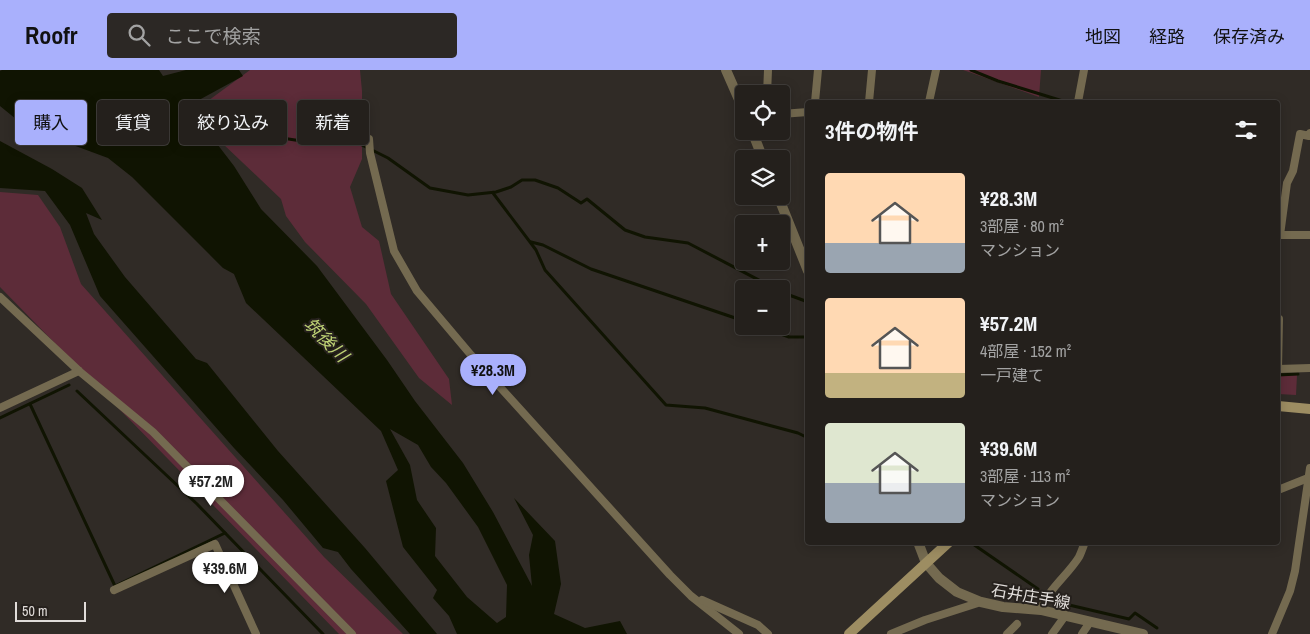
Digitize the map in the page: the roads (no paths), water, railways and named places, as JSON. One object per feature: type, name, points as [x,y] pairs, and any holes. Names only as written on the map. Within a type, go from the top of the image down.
[{"type":"main road","points":[[1280,406],[1310,409]]},
{"type":"main road","points":[[849,634],[946,545]]},
{"type":"street","points":[[726,70],[735,90]]},
{"type":"street","points":[[767,85],[768,70]]},
{"type":"street","points":[[815,100],[818,70]]},
{"type":"street","points":[[869,100],[872,70]]},
{"type":"street","points":[[929,100],[936,70]]},
{"type":"street","points":[[1078,100],[1084,70]]},
{"type":"street","points":[[790,113],[805,112]]},
{"type":"street","points":[[1280,228],[1287,183],[1293,171],[1300,134],[1309,136],[1310,133]]},
{"type":"street","points":[[369,139],[370,153],[394,250],[417,291],[471,356],[690,596],[739,634]]},
{"type":"street","points":[[782,205],[805,264]]},
{"type":"street","points":[[1280,235],[1310,235]]},
{"type":"street","points":[[0,297],[79,371],[153,432],[352,634]]},
{"type":"street","points":[[1280,369],[1310,368]]},
{"type":"street","points":[[0,408],[79,371]]},
{"type":"street","points":[[1272,634],[1290,591],[1295,571],[1310,468]]},
{"type":"street","points":[[1280,489],[1308,478]]},
{"type":"street","points":[[114,590],[215,544],[256,634]]},
{"type":"street","points":[[919,545],[926,563]]},
{"type":"street","points":[[1041,610],[1052,592],[1079,557],[1084,545]]},
{"type":"street","name":"石井庄手線","points":[[926,563],[939,578],[957,592],[981,602],[1003,607],[1041,610],[1090,622],[1115,631],[1143,634]]},
{"type":"street","points":[[690,596],[758,626],[768,634]]},
{"type":"street","points":[[891,634],[925,620],[981,602]]},
{"type":"street","points":[[1052,634],[1066,616]]},
{"type":"street","points":[[1082,634],[1090,622]]},
{"type":"street","points":[[1007,634],[1017,624]]},
{"type":"water","name":"筑後川","points":[[2,70],[159,70],[163,76],[186,70],[239,70],[243,76],[199,100],[179,100],[179,145],[218,145],[234,166],[261,209],[317,266],[415,401],[463,463],[493,512],[532,586],[529,555],[533,535],[514,498],[555,541],[561,584],[554,614],[585,628],[620,621],[627,634],[457,634],[449,616],[433,598],[437,590],[403,547],[386,481],[398,470],[381,431],[246,303],[234,274],[223,268],[132,177],[108,158],[73,145],[87,145],[87,100],[15,100],[15,118],[0,106],[0,71]],"holes":[[[390,429],[418,445],[431,467],[446,483],[478,527],[507,585],[506,617],[497,623],[467,597],[435,556],[436,528],[417,500],[410,465]]]},
{"type":"water","points":[[0,141],[52,169],[82,188],[102,220],[86,213],[94,234],[125,277],[196,359],[207,363],[278,451],[365,548],[437,634],[410,634],[338,552],[323,548],[283,500],[234,448],[100,296],[70,225],[45,191],[0,188]]},
{"type":"waterway","points":[[971,70],[998,81],[1060,100]]},
{"type":"waterway","points":[[287,139],[321,144],[342,135],[388,158],[430,188],[468,195],[496,192],[511,187],[522,180],[535,180],[558,188],[581,203],[587,199],[625,230],[645,237],[688,243],[759,280]]},
{"type":"waterway","points":[[493,193],[536,250],[545,270],[666,405],[705,408],[805,436]]},
{"type":"waterway","points":[[531,242],[543,245],[591,269],[735,318]]},
{"type":"waterway","points":[[790,295],[805,301]]},
{"type":"waterway","points":[[784,335],[805,337]]},
{"type":"waterway","points":[[1280,375],[1298,374]]},
{"type":"waterway","points":[[0,418],[69,385]]},
{"type":"waterway","points":[[77,391],[197,504],[323,634]]},
{"type":"waterway","points":[[30,404],[115,586],[225,533]]},
{"type":"waterway","points":[[974,545],[1038,589]]},
{"type":"waterway","points":[[1052,601],[1129,619],[1135,613],[1157,628]]}]
